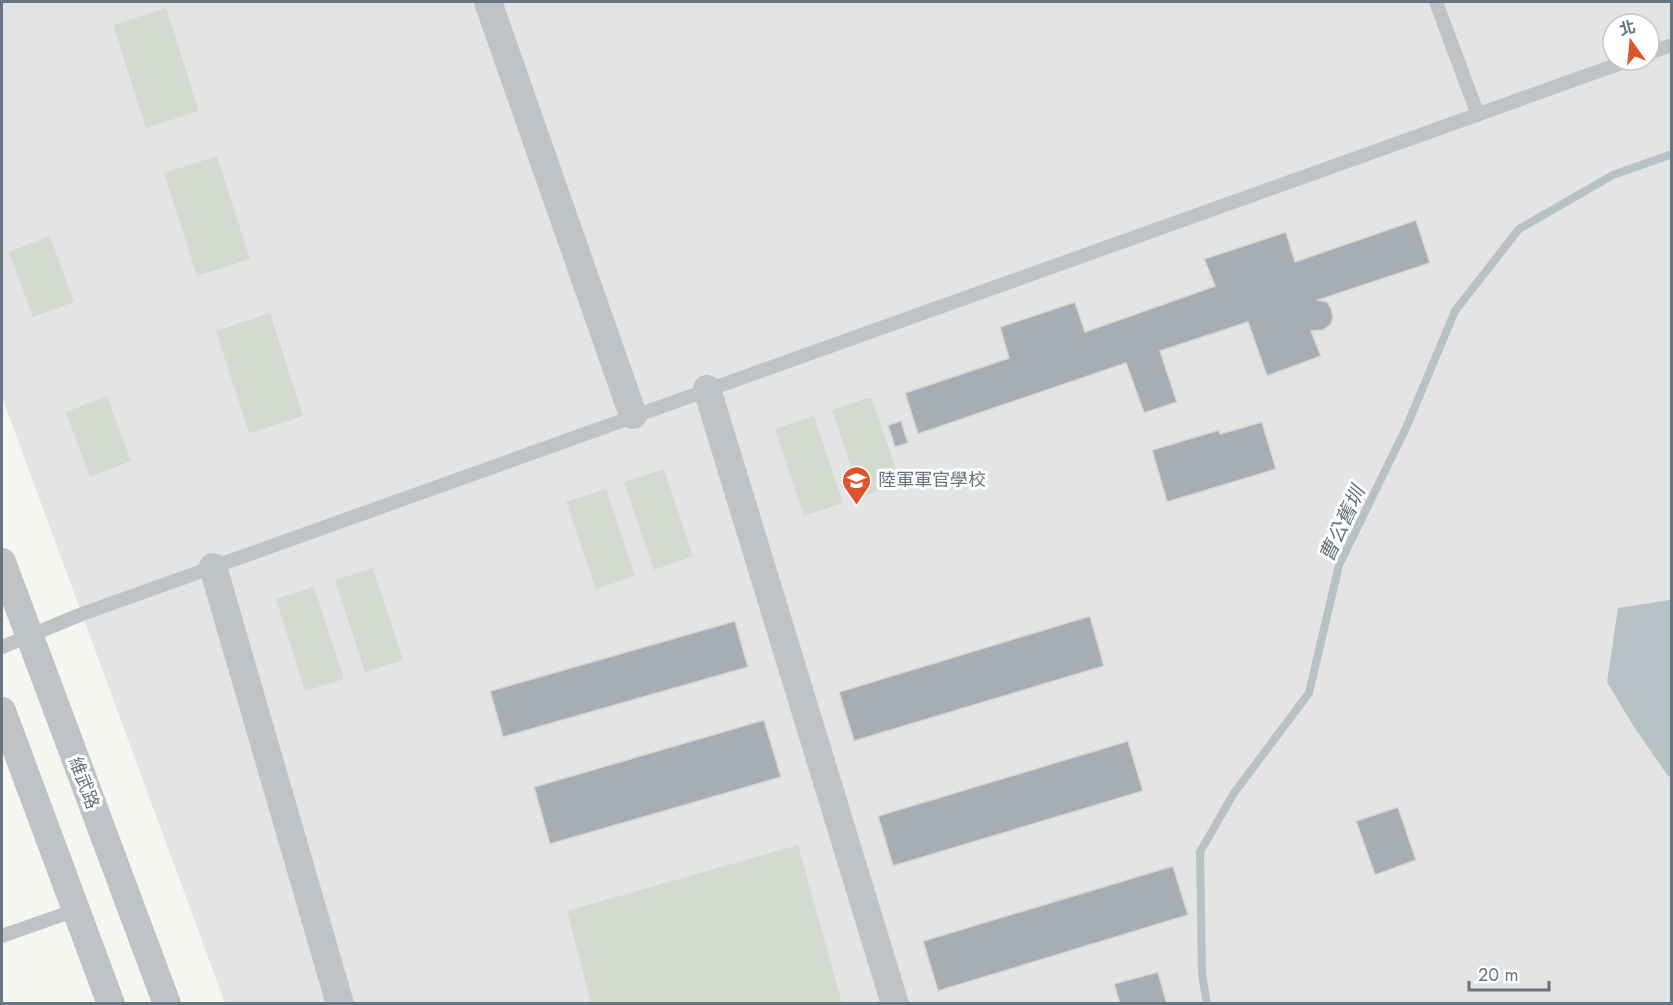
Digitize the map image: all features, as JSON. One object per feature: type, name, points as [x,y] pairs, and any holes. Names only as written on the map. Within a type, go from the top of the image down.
[{"type":"street","points":[[488,2],[633,415]]},
{"type":"street","points":[[706,389],[895,1004]]},
{"type":"street","name":"維武路","points":[[2,562],[167,1004]]},
{"type":"street","points":[[213,567],[340,1004]]},
{"type":"street","points":[[2,711],[111,1004]]},
{"type":"lane","points":[[1436,2],[1478,115]]},
{"type":"lane","points":[[2,647],[82,614],[633,415],[1601,70]]},
{"type":"lane","points":[[2,936],[76,910]]},
{"type":"shaded area","name":"陸軍軍官學校","points":[[2,2],[1671,2],[1671,1003],[225,1003],[2,397]]},
{"type":"shaded area","points":[[166,8],[199,111],[146,128],[113,25]]},
{"type":"shaded area","points":[[217,156],[250,259],[197,276],[164,173]]},
{"type":"shaded area","points":[[50,236],[74,302],[33,317],[9,252]]},
{"type":"shaded area","points":[[270,313],[303,416],[249,433],[216,331]]},
{"type":"shaded area","points":[[107,396],[131,461],[90,477],[66,412]]},
{"type":"shaded area","points":[[871,397],[901,483],[861,497],[832,410]]},
{"type":"shaded area","points":[[814,416],[843,503],[804,516],[775,429]]},
{"type":"shaded area","points":[[664,469],[693,556],[654,570],[624,482]]},
{"type":"shaded area","points":[[606,489],[635,576],[596,589],[566,502]]},
{"type":"shaded area","points":[[373,568],[403,660],[365,672],[335,580]]},
{"type":"shaded area","points":[[314,587],[344,679],[305,691],[276,599]]},
{"type":"shaded area","points":[[1672,600],[1671,777],[1668,776],[1634,727],[1607,682],[1618,608]]},
{"type":"shaded area","points":[[798,845],[842,1003],[591,1003],[567,911]]},
{"type":"building","points":[[1416,220],[1430,263],[1318,300],[1327,302],[1333,318],[1331,324],[1323,330],[1311,331],[1321,356],[1267,376],[1248,322],[1160,351],[1177,402],[1144,413],[1126,363],[918,434],[905,393],[1009,358],[1000,327],[1075,302],[1085,332],[1215,286],[1204,259],[1286,232],[1295,262]]},
{"type":"building","points":[[901,421],[908,443],[895,447],[888,425]]},
{"type":"building","points":[[1262,422],[1276,469],[1167,502],[1152,450],[1219,430],[1220,434]]},
{"type":"building","points":[[1090,616],[1104,666],[854,741],[839,692]]},
{"type":"building","points":[[735,621],[748,667],[503,737],[490,691]]},
{"type":"building","points":[[764,720],[781,777],[550,844],[534,787]]},
{"type":"building","points":[[1128,741],[1143,791],[893,866],[878,816]]},
{"type":"building","points":[[1398,807],[1416,860],[1375,875],[1356,821]]},
{"type":"building","points":[[1173,866],[1188,915],[938,991],[923,941]]},
{"type":"building","points":[[1158,972],[1167,1004],[1120,1004],[1114,984]]},
{"type":"waterway","name":"曹公舊圳","points":[[1207,1004],[1202,974],[1200,852],[1234,793],[1309,693],[1339,565],[1406,428],[1455,311],[1519,229],[1613,175],[1672,154]]},
{"type":"place","name":"陸軍軍官學校","points":[[857,506]]}]
